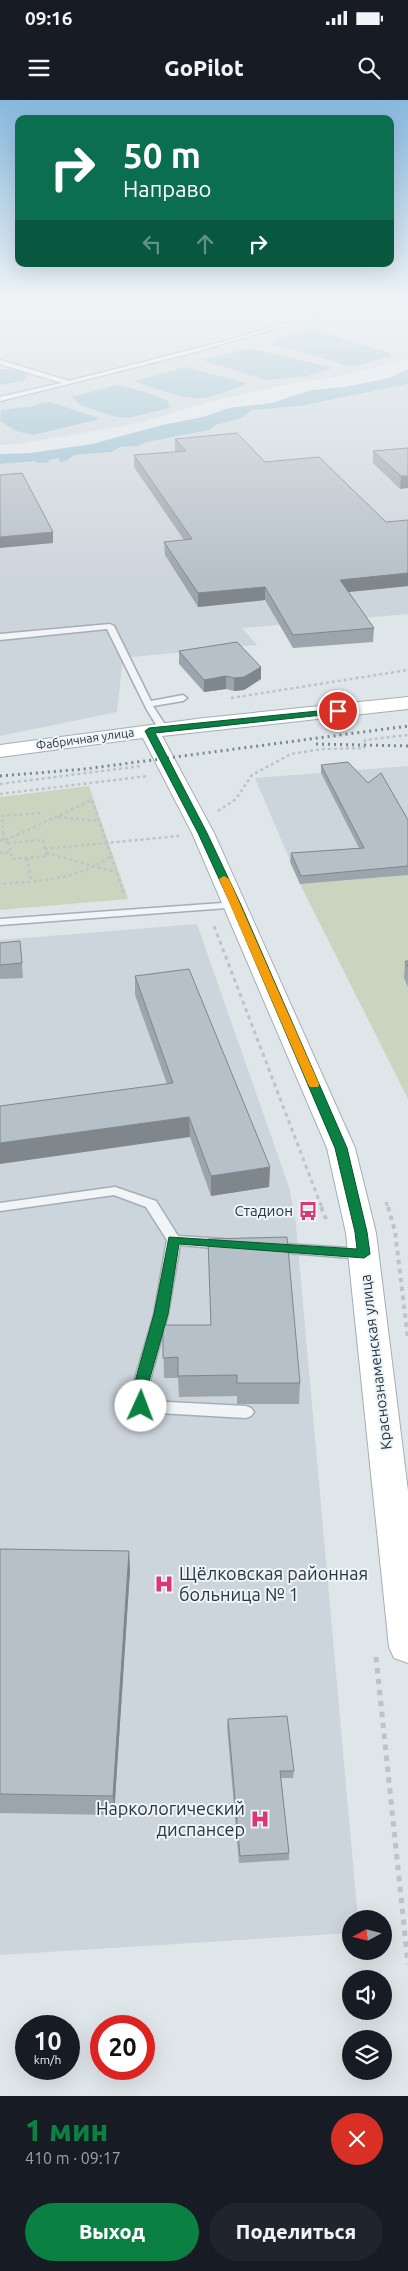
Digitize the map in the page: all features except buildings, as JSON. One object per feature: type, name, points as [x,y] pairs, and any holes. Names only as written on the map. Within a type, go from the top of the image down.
[{"type":"street","name":"Фабричная улица","points":[[0,751],[154,721],[408,703]]},
{"type":"street","name":"Краснознаменская улица","points":[[154,721],[194,832],[236,905],[341,1148],[361,1232],[364,1254],[408,1647]]},
{"type":"lane","points":[[0,400],[22,395]]},
{"type":"lane","points":[[0,636],[110,626],[154,721],[183,698]]},
{"type":"lane","points":[[0,922],[236,905]]},
{"type":"lane","points":[[0,1208],[115,1191],[151,1204],[174,1240],[161,1314],[139,1392],[141,1406],[246,1412]]},
{"type":"lane","points":[[174,1240],[240,1245]]},
{"type":"lane","points":[[260,1247],[364,1254]]},
{"type":"path","points":[[227,699],[408,670]]},
{"type":"path","points":[[46,851],[194,832],[236,799],[252,775],[291,754],[323,749],[364,748],[365,740],[408,735]]},
{"type":"path","points":[[0,784],[149,764]]},
{"type":"path","points":[[0,794],[156,775]]},
{"type":"path","points":[[4,841],[92,800],[125,897],[116,898]]},
{"type":"path","points":[[4,841],[2,816],[40,813]]},
{"type":"path","points":[[57,816],[100,822]]},
{"type":"path","points":[[0,840],[8,843],[43,840],[47,856],[12,859],[8,843]]},
{"type":"path","points":[[46,851],[117,873]]},
{"type":"path","points":[[0,853],[10,852]]},
{"type":"path","points":[[0,884],[72,877],[98,867],[111,856]]},
{"type":"path","points":[[27,858],[31,881]]},
{"type":"path","points":[[206,907],[332,1233],[335,1253]]},
{"type":"path","points":[[376,1648],[408,1964]]},
{"type":"shaded area","points":[[0,395],[240,395],[208,402],[141,423],[18,444],[0,445]]},
{"type":"shaded area","points":[[354,395],[408,395],[408,614],[242,628],[257,645],[123,658],[117,712],[0,736],[0,464],[30,461],[49,462],[49,460],[60,458],[60,462],[66,461],[74,455],[112,452],[120,447],[138,446],[147,442],[209,430],[216,425],[241,418],[252,410],[312,404]]},
{"type":"shaded area","points":[[408,766],[408,875],[300,884],[255,778]]},
{"type":"shaded area","name":"Щёлковская районная больница № 1","points":[[197,924],[290,1190],[296,1225],[357,1910],[342,1910],[342,1934],[0,1955],[0,940]]},
{"type":"green space","points":[[89,786],[128,899],[0,910],[0,797]]},
{"type":"green space","points":[[408,875],[408,1099],[300,884]]},
{"type":"water","points":[[78,395],[153,395],[168,401],[169,408],[128,418],[113,416],[81,405],[71,397]]},
{"type":"water","points":[[179,395],[215,395],[200,398]]},
{"type":"water","points":[[296,395],[354,395],[301,406],[252,410],[241,418],[216,425],[209,430],[147,442],[138,446],[120,447],[112,452],[74,455],[66,461],[59,462],[60,458],[49,460],[49,462],[36,463],[36,461],[0,464],[0,454],[30,453],[92,444],[162,425],[203,417],[229,408],[272,403]]},
{"type":"water","points":[[50,402],[98,418],[33,435],[16,431],[0,421],[1,410],[33,406]]},
{"type":"railway","points":[[0,776],[85,769],[408,726]]},
{"type":"railway","points":[[316,744],[408,746]]},
{"type":"slow traffic","points":[[224,879],[314,1084]]},
{"type":"place","name":"Стадион","points":[[308,1211]]},
{"type":"place","name":"Щёлковская районная больница № 1","points":[[164,1584]]},
{"type":"place","name":"Наркологический диспансер","points":[[260,1819]]},
{"type":"route","points":[[141,1406],[139,1392],[161,1314],[174,1240],[364,1254],[361,1232],[341,1148],[236,905],[202,833],[149,731],[237,720],[338,711]]}]
